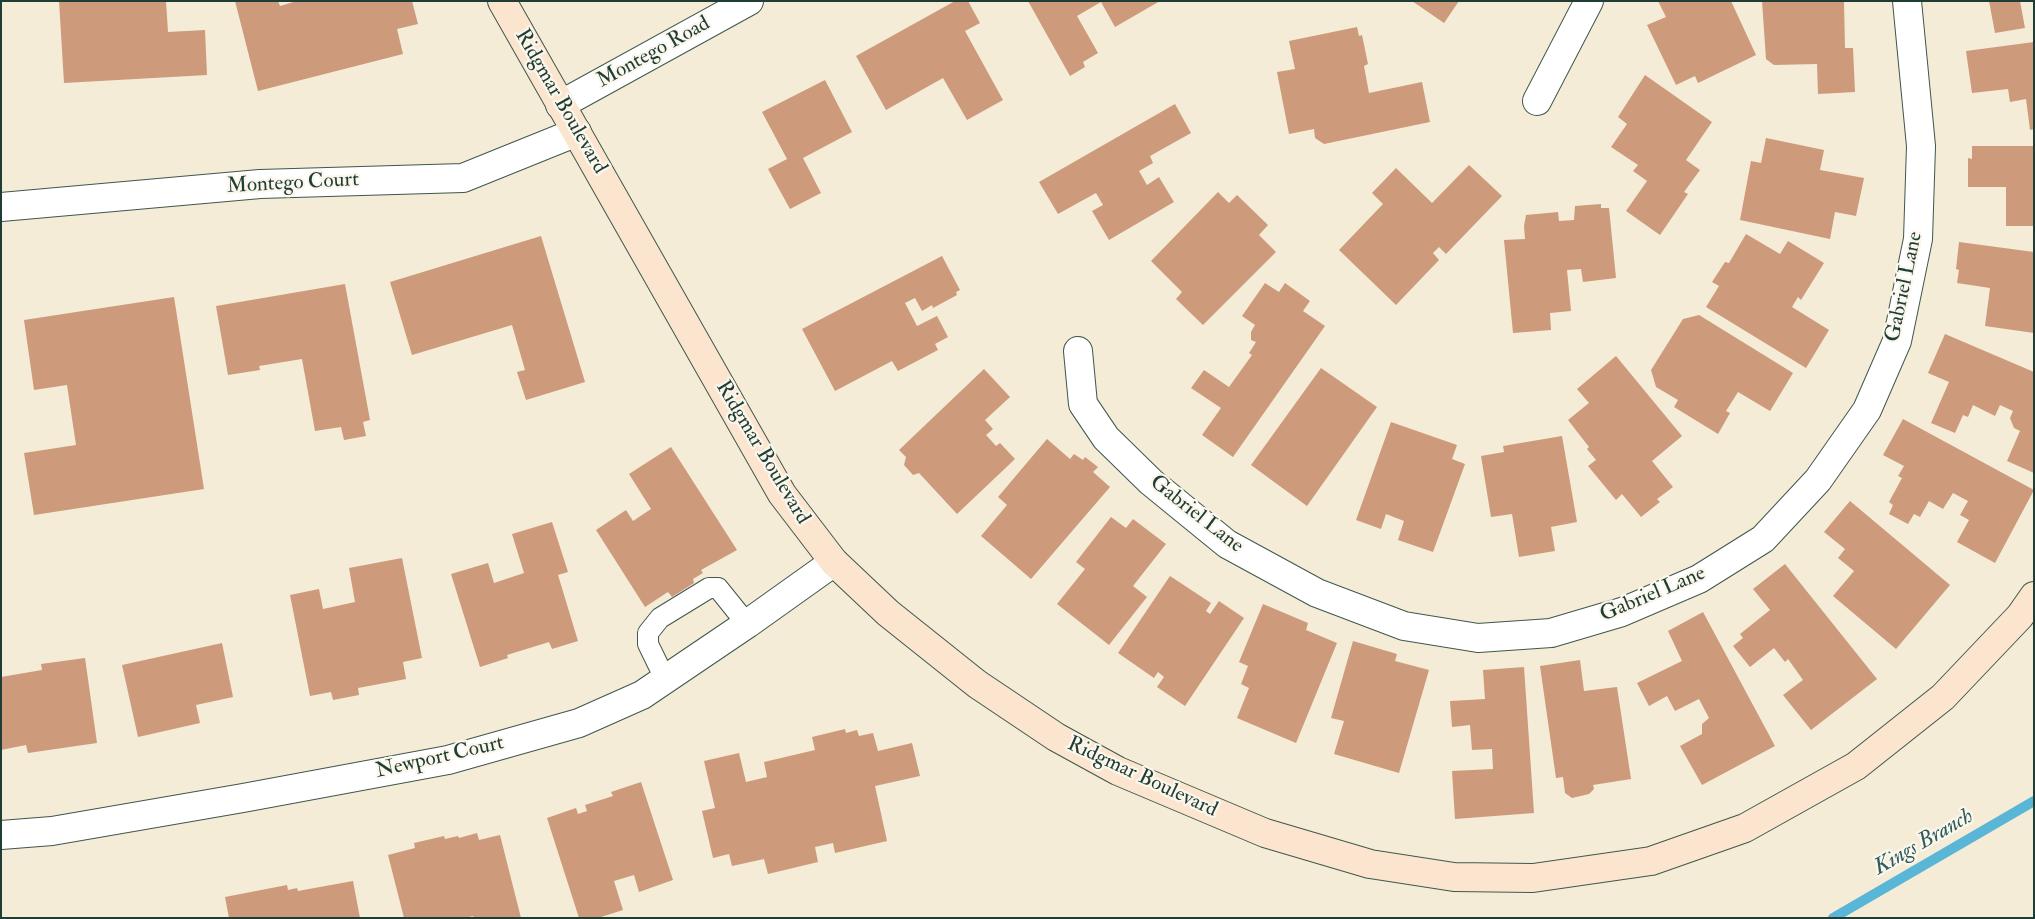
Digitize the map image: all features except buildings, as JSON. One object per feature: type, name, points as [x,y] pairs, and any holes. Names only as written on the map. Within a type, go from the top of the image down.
[{"type":"street","name":"Ridgmar Boulevard","points":[[502,1],[782,494],[834,562],[888,613],[977,684],[1056,737],[1118,771],[1265,833],[1370,864],[1454,877],[1533,878],[1651,861],[1745,828],[1856,766],[1943,697],[2020,616],[2034,596]]},
{"type":"street","name":"Montego Road","points":[[560,104],[749,1]]},
{"type":"street","points":[[1536,101],[1589,1]]},
{"type":"street","name":"Gabriel Lane","points":[[1078,351],[1083,404],[1106,438],[1151,482],[1227,544],[1317,593],[1404,626],[1478,638],[1551,633],[1630,608],[1699,579],[1763,539],[1818,480],[1868,410],[1897,341],[1918,239],[1921,146],[1907,1]]},
{"type":"street","name":"Montego Court","points":[[1,207],[260,184],[463,178],[577,132]]},
{"type":"street","name":"Newport Court","points":[[1,835],[52,831],[448,760],[578,723],[642,694],[747,624],[834,562]]},
{"type":"lane","points":[[665,679],[648,644],[648,633],[660,618],[709,588],[718,588],[747,624]]},
{"type":"waterway","name":"Kings Branch","points":[[1833,918],[2034,801]]}]
